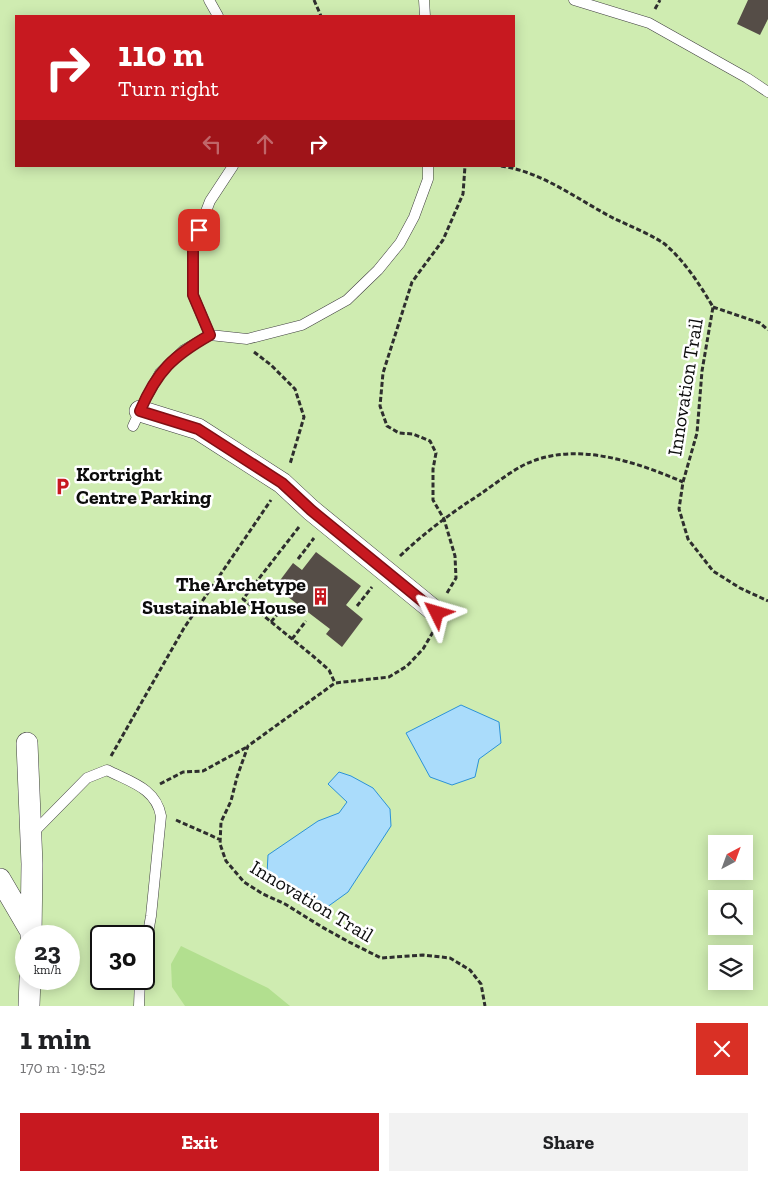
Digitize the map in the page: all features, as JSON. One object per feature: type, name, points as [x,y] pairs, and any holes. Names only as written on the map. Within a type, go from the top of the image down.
[{"type":"street","points":[[136,419],[198,429],[282,483],[311,510],[437,613]]},
{"type":"street","points":[[27,743],[31,836],[31,925]]},
{"type":"street","points":[[0,879],[26,925]]},
{"type":"street","points":[[29,1006],[30,990]]},
{"type":"lane","points":[[209,0],[217,15]]},
{"type":"lane","points":[[424,0],[425,15]]},
{"type":"lane","points":[[574,0],[649,23],[747,78],[768,92]]},
{"type":"lane","points":[[210,335],[193,295],[193,245],[210,200],[232,167]]},
{"type":"lane","points":[[136,419],[160,373],[184,350],[210,335],[247,339],[292,328],[302,325],[347,300],[378,270],[400,243],[414,217],[428,179],[428,167]]},
{"type":"lane","points":[[31,836],[87,778],[107,770],[151,794],[159,806],[161,816],[149,925]]},
{"type":"lane","points":[[139,1006],[140,990]]},
{"type":"path","points":[[314,0],[321,15]]},
{"type":"path","points":[[146,791],[183,772],[203,771],[248,746],[335,683],[389,677],[407,666],[423,649],[433,633],[437,613],[456,578],[455,556],[444,519],[434,500],[433,469],[436,453],[430,441],[412,434],[399,433],[387,426],[380,406],[383,373],[412,282],[444,240],[464,194],[465,167]]},
{"type":"path","name":"Innovation Trail","points":[[508,167],[515,168],[560,187],[592,207],[666,245],[696,279],[713,307],[702,371],[697,433],[683,482],[680,509],[688,539],[714,571],[740,588],[768,601]]},
{"type":"path","points":[[713,307],[760,322],[768,330]]},
{"type":"path","points":[[107,770],[108,760],[184,628],[282,483],[294,455],[304,417],[295,389],[271,364],[248,348]]},
{"type":"path","points":[[386,570],[444,519],[521,467],[544,458],[570,455],[595,456],[654,469],[683,482]]},
{"type":"path","points":[[311,510],[243,599],[329,670],[335,683]]},
{"type":"path","points":[[271,622],[285,605]]},
{"type":"path","points":[[292,639],[306,621]]},
{"type":"path","name":"Innovation Trail","points":[[248,746],[237,776],[231,801],[221,822],[220,840],[226,861],[244,882],[349,942],[381,958],[423,955],[450,958],[470,970],[481,984],[485,1006]]},
{"type":"path","points":[[161,816],[182,821],[220,840]]},
{"type":"green space","points":[[0,0],[768,0],[768,1006],[0,1006]]},
{"type":"green space","points":[[181,946],[268,988],[290,1006],[185,1006],[172,987],[171,964]]},
{"type":"water","points":[[461,705],[499,722],[501,743],[479,759],[475,777],[452,785],[430,777],[406,733]]},
{"type":"water","points":[[339,772],[373,788],[390,809],[391,826],[348,892],[323,910],[267,874],[268,855],[318,821],[339,813],[347,802],[328,784]]},
{"type":"building","points":[[748,0],[768,0],[768,19],[760,35],[737,24]]},
{"type":"building","name":"The Archetype Sustainable House","points":[[316,552],[361,586],[346,605],[363,619],[342,647],[326,634],[330,629],[275,587],[293,563],[302,570]]},
{"type":"place","name":"Kortright Centre Parking","points":[[62,486]]},
{"type":"place","name":"The Archetype Sustainable House","points":[[320,596]]},
{"type":"route","points":[[199,230],[193,245],[193,295],[210,335],[184,350],[160,373],[144,400],[140,411],[198,429],[282,483],[311,510],[437,613]]}]
